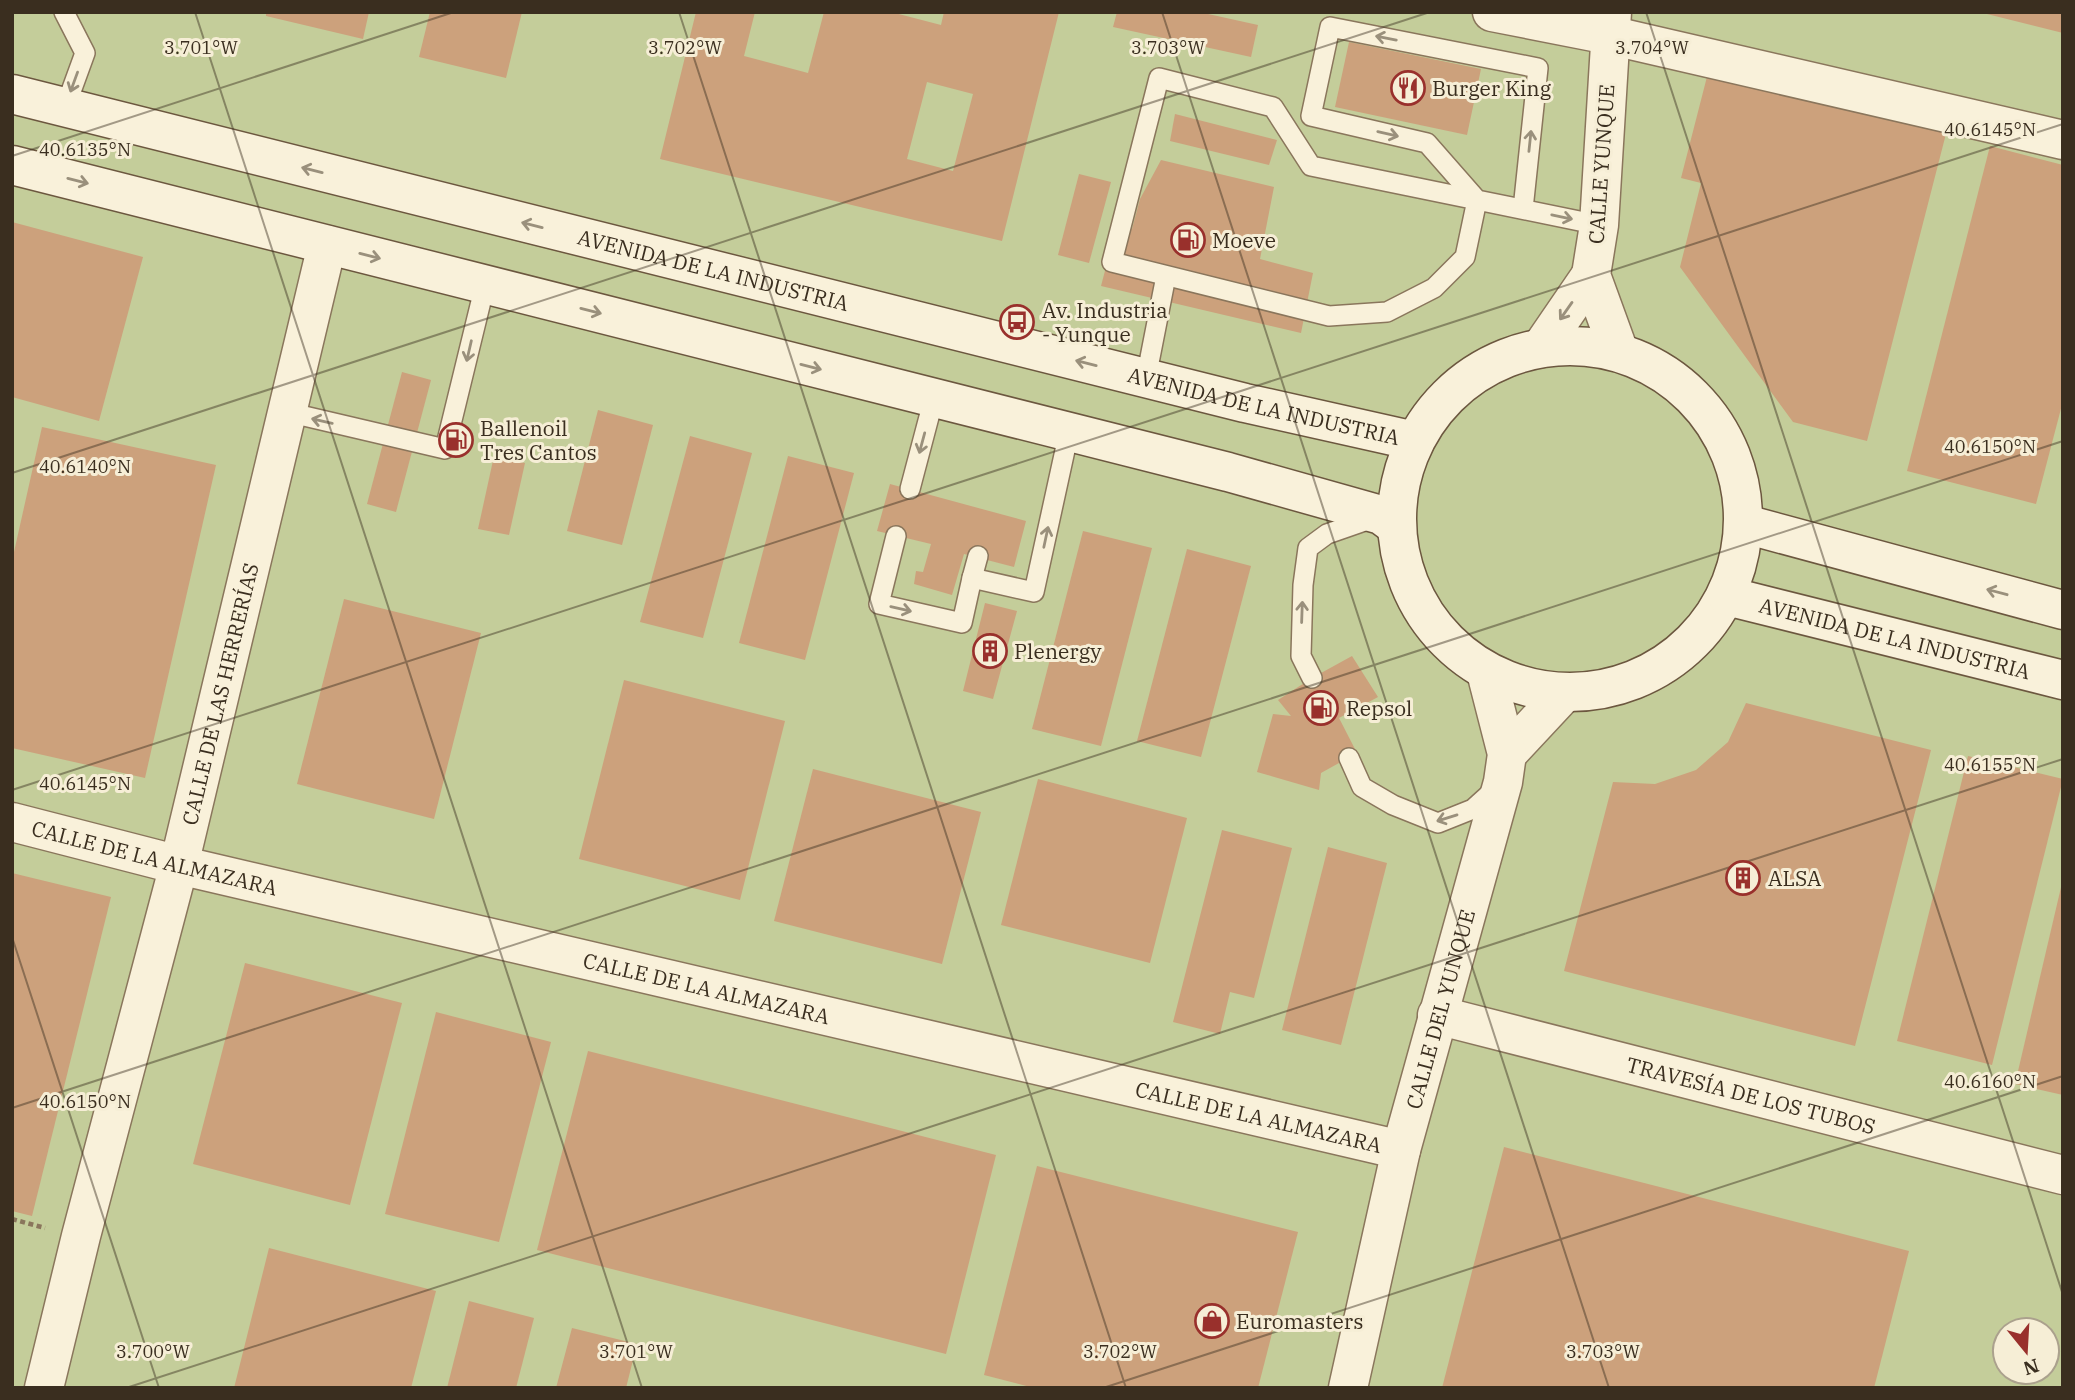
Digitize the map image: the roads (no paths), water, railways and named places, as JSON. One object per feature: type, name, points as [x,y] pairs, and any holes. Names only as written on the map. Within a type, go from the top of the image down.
[{"type":"street","points":[[1492,12],[1611,24],[2063,140]]},
{"type":"street","name":"CALLE YUNQUE","points":[[1541,348],[1591,275],[1598,225],[1611,24]]},
{"type":"street","name":"AVENIDA DE LA INDUSTRIA","points":[[12,94],[1146,378],[1415,441]]},
{"type":"street","points":[[12,164],[1228,472],[1389,521]]},
{"type":"street","name":"CALLE DE LAS HERRERÍAS","points":[[44,1388],[80,1236],[179,865],[327,244]]},
{"type":"street","name":"CALLE YUNQUE","points":[[1591,275],[1619,352]]},
{"type":"street","points":[[1580,346],[1619,352],[1671,377],[1711,417],[1737,468],[1745,524],[1739,561],[1727,596],[1698,636],[1659,668],[1613,688],[1563,693],[1524,687],[1486,672],[1440,635],[1408,584],[1389,521],[1400,482],[1415,441],[1446,397],[1489,366],[1541,348],[1580,346]]},
{"type":"street","points":[[1745,524],[2063,610]]},
{"type":"street","name":"AVENIDA DE LA INDUSTRIA","points":[[1727,596],[2063,680]]},
{"type":"street","points":[[1486,672],[1505,768]]},
{"type":"street","name":"CALLE DEL YUNQUE","points":[[1348,1388],[1401,1150],[1505,768],[1563,693]]},
{"type":"street","name":"CALLE DE LA ALMAZARA","points":[[12,822],[179,865],[1401,1150]]},
{"type":"street","name":"TRAVESÍA DE LOS TUBOS","points":[[1437,1015],[2063,1175]]},
{"type":"lane","points":[[64,12],[85,54],[65,108]]},
{"type":"lane","points":[[1477,200],[1427,143],[1311,116],[1330,27],[1538,68],[1523,209]]},
{"type":"lane","points":[[1477,200],[1465,257],[1434,288],[1387,312],[1329,316],[1112,262],[1159,78],[1273,107],[1311,166],[1523,209],[1598,225]]},
{"type":"lane","points":[[1146,378],[1166,276]]},
{"type":"lane","points":[[287,412],[445,449],[485,285]]},
{"type":"lane","points":[[910,489],[934,397]]},
{"type":"lane","points":[[972,578],[1034,592],[1069,432]]},
{"type":"lane","points":[[1312,678],[1301,656],[1303,585],[1308,548],[1327,534],[1389,521]]},
{"type":"lane","points":[[896,536],[879,604],[962,623],[978,556]]},
{"type":"lane","points":[[1349,758],[1362,787],[1393,805],[1438,823],[1473,809],[1505,768]]},
{"type":"place","name":"Burger King","points":[[1408,88]]},
{"type":"place","name":"Moeve","points":[[1188,240]]},
{"type":"place","name":"Av. Industria - Yunque","points":[[1017,322]]},
{"type":"place","name":"Ballenoil Tres Cantos","points":[[456,440]]},
{"type":"place","name":"Plenergy","points":[[990,651]]},
{"type":"place","name":"Repsol","points":[[1321,708]]},
{"type":"place","name":"ALSA","points":[[1743,878]]},
{"type":"place","name":"Euromasters","points":[[1212,1321]]}]
